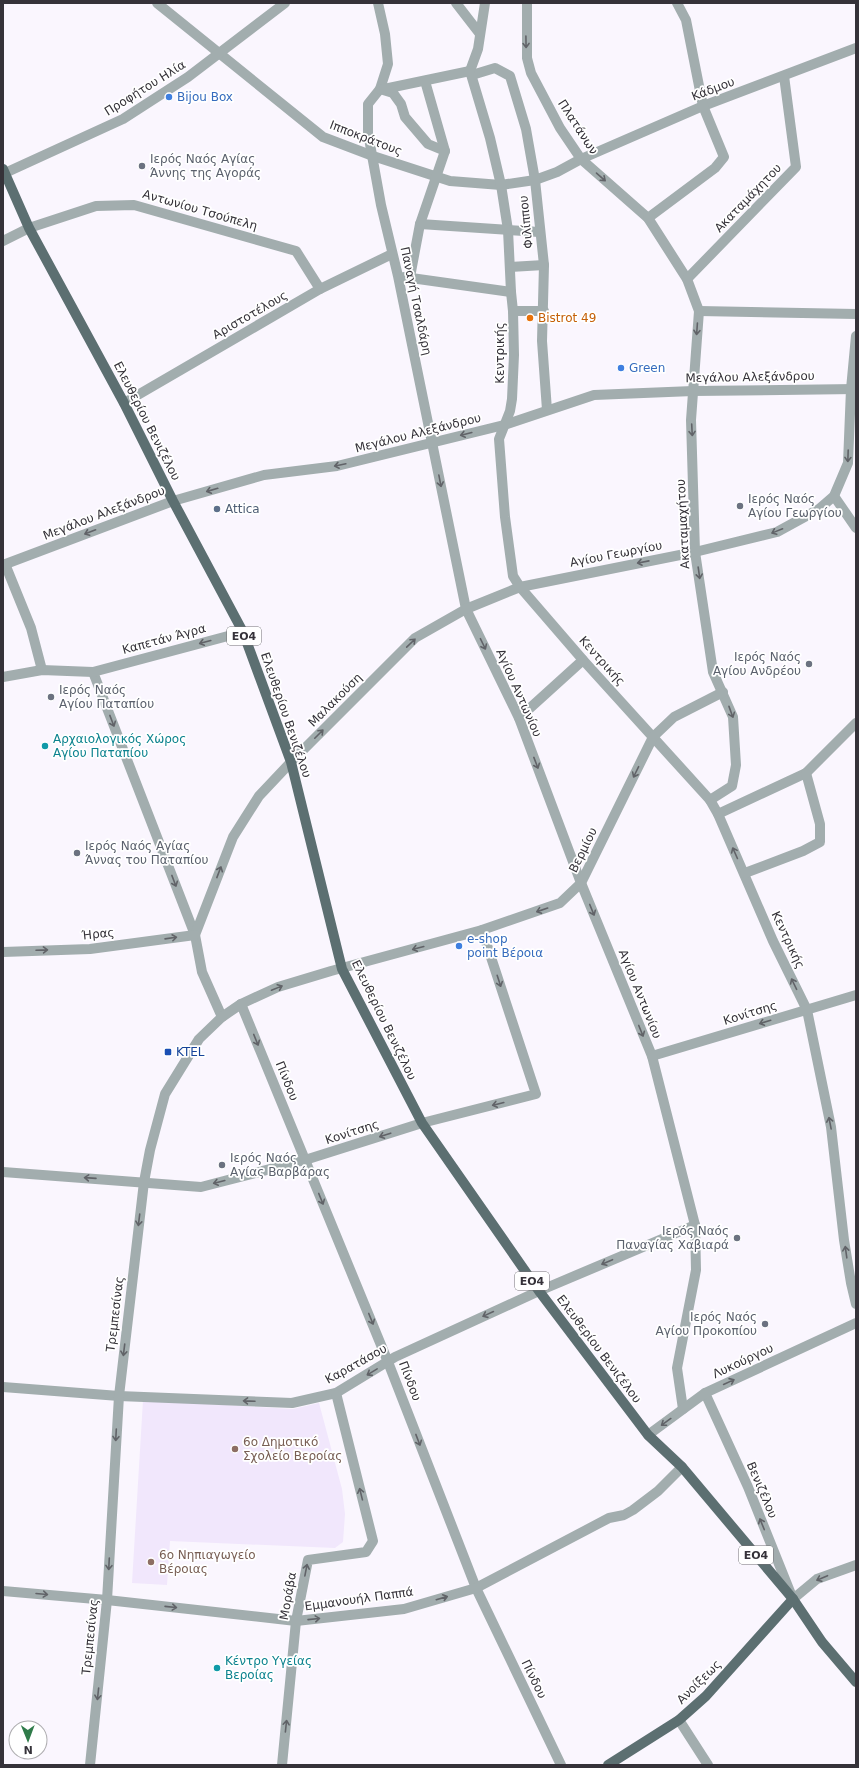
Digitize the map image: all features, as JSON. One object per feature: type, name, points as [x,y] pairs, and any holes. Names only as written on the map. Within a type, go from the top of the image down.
[{"type":"main road","name":"Ελευθερίου Βενιζέλου","points":[[4,171],[29,228],[124,403],[173,501],[243,632],[291,762],[342,969],[422,1123],[539,1291],[648,1435],[682,1467],[793,1599],[822,1642],[856,1682]]},
{"type":"main road","name":"Ανοίξεως","points":[[608,1765],[679,1720],[706,1696],[793,1599]]},
{"type":"street","name":"Ιπποκράτους","points":[[157,3],[323,137],[373,156],[450,182],[501,185],[535,180],[557,172],[581,159]]},
{"type":"street","name":"Προφήτου Ηλία","points":[[4,171],[124,119],[188,77],[285,3]]},
{"type":"street","name":"Παναγή Τσαλδάρη","points":[[378,3],[385,34],[388,64],[380,89],[368,104],[368,133],[466,609]]},
{"type":"street","points":[[456,3],[480,34]]},
{"type":"street","points":[[471,73],[478,49],[485,3]]},
{"type":"street","name":"Πλατάνων","points":[[527,3],[527,58],[531,73],[560,128],[581,159],[648,218],[687,278]]},
{"type":"street","points":[[648,218],[715,168],[724,157],[703,106],[686,20],[677,3]]},
{"type":"street","name":"Κάδμου","points":[[581,159],[703,106],[856,48]]},
{"type":"street","name":"Φιλίππου","points":[[380,89],[495,68],[510,76],[526,129],[535,180],[539,232],[544,265],[544,311],[542,341],[547,410]]},
{"type":"street","name":"Κεντρικής","points":[[471,73],[490,138],[501,185],[508,230],[514,355],[510,411],[499,439],[505,517],[513,576],[583,660],[710,800],[718,814],[745,873],[773,941],[806,1010],[831,1127],[837,1187],[856,1304]]},
{"type":"street","name":"Ακαταμάχητου","points":[[687,278],[796,167],[784,76]]},
{"type":"street","points":[[410,277],[420,224],[445,151],[425,81]]},
{"type":"street","points":[[380,89],[393,93],[401,104],[405,117],[428,144],[445,151]]},
{"type":"street","name":"Αντωνίου Τσούπελη","points":[[3,241],[29,228],[96,206],[134,205],[296,251],[320,289]]},
{"type":"street","points":[[420,224],[539,232]]},
{"type":"street","name":"Αριστοτέλους","points":[[124,403],[320,289],[392,254]]},
{"type":"street","points":[[510,267],[544,265]]},
{"type":"street","points":[[398,276],[511,292]]},
{"type":"street","name":"Ακαταμαχήτου","points":[[687,278],[699,311],[691,420],[695,552],[713,672],[733,717],[736,765],[732,786],[710,800]]},
{"type":"street","points":[[513,311],[544,311]]},
{"type":"street","points":[[699,311],[856,314]]},
{"type":"street","name":"Αγίου Γεωργίου","points":[[520,586],[695,552],[777,532],[819,509],[834,496],[848,463],[854,389],[856,336]]},
{"type":"street","name":"Μεγάλου Αλεξάνδρου","points":[[4,564],[173,501],[264,475],[337,466],[433,443],[504,425],[594,395],[694,391],[854,389]]},
{"type":"street","points":[[834,496],[856,528]]},
{"type":"street","points":[[4,564],[31,628],[42,670]]},
{"type":"street","name":"Μαλακούση","points":[[195,935],[233,836],[259,796],[415,638],[466,609],[520,586]]},
{"type":"street","name":"Αγίου Αντωνίου","points":[[466,609],[519,718],[581,884],[652,1056],[695,1225],[696,1270],[677,1368],[683,1409]]},
{"type":"street","name":"Καπετάν Άγρα","points":[[3,677],[42,670],[93,672],[243,632]]},
{"type":"street","points":[[519,718],[583,660]]},
{"type":"street","points":[[93,672],[195,935],[202,972],[222,1017]]},
{"type":"street","name":"Βερμίου","points":[[342,969],[482,930],[560,903],[581,884],[653,737],[674,717],[723,692]]},
{"type":"street","points":[[718,814],[806,772],[856,723]]},
{"type":"street","points":[[745,873],[803,851],[820,842],[820,824],[806,772]]},
{"type":"street","name":"Κονίτσης","points":[[3,1172],[144,1182],[170,1186],[201,1187],[305,1160],[422,1123],[536,1094],[482,930]]},
{"type":"street","name":"Ήρας","points":[[3,950],[90,949],[195,935]]},
{"type":"street","name":"Τρεμπεσίνας","points":[[90,1765],[107,1600],[119,1396],[144,1182],[150,1150],[165,1094],[199,1038],[222,1017],[241,1004],[278,987],[342,969]]},
{"type":"street","name":"Κονίτσης","points":[[652,1056],[856,995]]},
{"type":"street","name":"Πίνδου","points":[[241,1004],[388,1362],[476,1588],[561,1765]]},
{"type":"street","name":"Καρατάσου","points":[[3,1387],[119,1396],[292,1403],[336,1393],[395,1357],[539,1291],[695,1225]]},
{"type":"street","name":"Λυκούργου","points":[[648,1435],[705,1393],[856,1323]]},
{"type":"street","name":"Μοράβα","points":[[282,1765],[296,1621],[308,1560],[366,1552],[373,1541],[336,1393]]},
{"type":"street","name":"Βενιζέλου","points":[[705,1393],[748,1487],[793,1599]]},
{"type":"street","name":"Εμμανουήλ Παππά","points":[[3,1591],[107,1600],[296,1621],[404,1609],[476,1588],[609,1518],[624,1515],[658,1491],[682,1467]]},
{"type":"street","points":[[793,1599],[817,1579],[856,1565]]},
{"type":"street","points":[[679,1720],[708,1765]]},
{"type":"shaded area","name":"6ο Δημοτικό Σχολείο Βεροίας","points":[[143,1400],[293,1409],[319,1403],[342,1489],[345,1514],[343,1542],[335,1548],[170,1541],[167,1585],[132,1583]]},
{"type":"place","name":"Bijou Box","points":[[169,97]]},
{"type":"place","name":"Ιερός Ναός Αγίας Άννης της Αγοράς","points":[[142,166]]},
{"type":"place","name":"Bistrot 49","points":[[530,318]]},
{"type":"place","name":"Green","points":[[621,368]]},
{"type":"place","name":"Ιερός Ναός Αγίου Γεωργίου","points":[[740,506]]},
{"type":"place","name":"Attica","points":[[217,509]]},
{"type":"place","name":"Ιερός Ναός Αγίου Ανδρέου","points":[[809,664]]},
{"type":"place","name":"Ιερός Ναός Αγίου Παταπίου","points":[[51,697]]},
{"type":"place","name":"Αρχαιολογικός Χώρος Αγίου Παταπίου","points":[[45,746]]},
{"type":"place","name":"Ιερός Ναός Αγίας Άννας του Παταπίου","points":[[77,853]]},
{"type":"place","name":"e-shop point Βέροια","points":[[459,946]]},
{"type":"place","name":"KTEL","points":[[168,1052]]},
{"type":"place","name":"Ιερός Ναός Αγίας Βαρβάρας","points":[[222,1165]]},
{"type":"place","name":"Ιερός Ναός Παναγίας Χαβιαρά","points":[[737,1238]]},
{"type":"place","name":"Ιερός Ναός Αγίου Προκοπίου","points":[[765,1324]]},
{"type":"place","name":"6ο Δημοτικό Σχολείο Βεροίας","points":[[235,1449]]},
{"type":"place","name":"6ο Νηπιαγωγείο Βέροιας","points":[[151,1562]]},
{"type":"place","name":"Κέντρο Υγείας Βεροίας","points":[[217,1668]]}]
